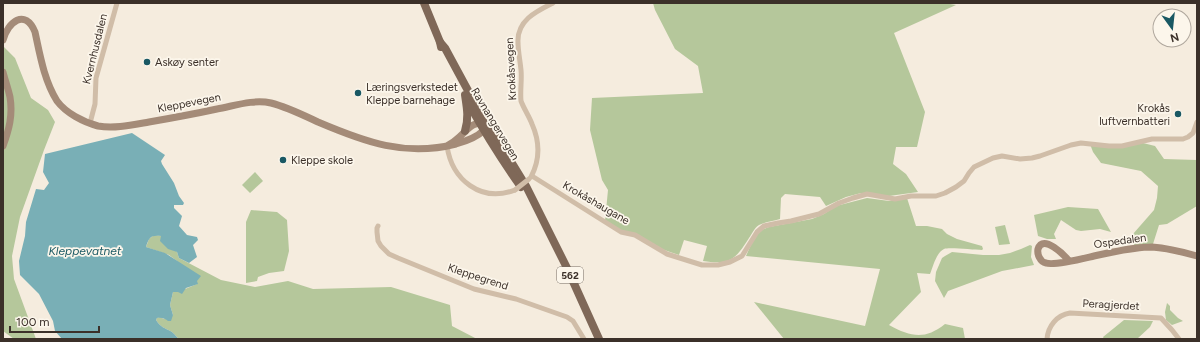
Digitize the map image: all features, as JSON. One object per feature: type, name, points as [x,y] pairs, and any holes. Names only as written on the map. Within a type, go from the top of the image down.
[{"type":"main road","name":"Ravnangervegen","points":[[424,3],[450,67],[464,95],[526,186],[567,268],[599,339]]},
{"type":"main road","name":"Kleppevegen","points":[[3,40],[7,29],[14,21],[23,19],[29,22],[33,26],[35,32],[44,73],[58,102],[77,118],[102,126],[125,126],[237,105],[263,102],[290,109],[347,134],[378,144],[403,148],[431,148],[446,146],[467,140],[483,125]]},
{"type":"main road","name":"Ravnangervegen","points":[[440,42],[445,48],[464,84],[483,125]]},
{"type":"main road","points":[[3,72],[12,109],[10,128],[3,146]]},
{"type":"main road","points":[[464,95],[468,113],[468,121],[465,131]]},
{"type":"main road","points":[[446,146],[465,131],[483,125]]},
{"type":"main road","name":"Ospedalen","points":[[1069,261],[1144,248],[1161,248],[1197,256]]},
{"type":"street","name":"Kvernhusdalen","points":[[90,123],[95,104],[96,78],[117,3]]},
{"type":"street","name":"Krokåsvegen","points":[[530,177],[536,164],[538,143],[534,129],[521,101],[522,75],[518,35],[523,22],[539,10],[553,3]]},
{"type":"street","name":"Krokåshaugane","points":[[530,177],[621,232],[635,235],[667,254],[702,265],[718,265],[730,262],[742,256],[754,236],[764,226],[819,214],[840,203],[859,196],[867,194],[895,199],[910,196],[936,196],[946,193],[964,181],[974,167],[993,158],[1002,156],[1020,159],[1032,158],[1080,143],[1122,146],[1152,139],[1183,139],[1192,135],[1197,122]]},
{"type":"street","points":[[446,146],[454,168],[462,180],[483,192],[506,193],[515,190],[530,177]]},
{"type":"street","name":"Kleppegrend","points":[[378,226],[378,241],[389,254],[474,289],[516,299],[567,317],[573,322],[584,339]]},
{"type":"street","name":"Peragjerdet","points":[[1047,339],[1049,328],[1055,320],[1063,314],[1070,313],[1161,318],[1179,339]]},
{"type":"green space","points":[[653,3],[944,3],[956,5],[894,33],[925,112],[917,147],[896,147],[893,164],[906,174],[918,192],[889,196],[861,193],[846,197],[826,206],[820,197],[785,194],[781,198],[780,219],[759,225],[754,229],[740,251],[735,256],[726,261],[720,262],[703,261],[707,246],[684,240],[679,255],[641,240],[605,221],[608,190],[602,180],[590,130],[592,98],[703,93],[698,66],[675,49],[655,10]]},
{"type":"green space","points":[[4,47],[15,58],[31,98],[48,110],[55,122],[20,217],[12,256],[14,279],[36,339],[14,339],[3,331]]},
{"type":"green space","points":[[1139,142],[1155,146],[1164,159],[1197,160],[1197,206],[1167,224],[1159,225],[1153,244],[1134,246],[1133,234],[1154,210],[1158,186],[1141,171],[1101,163],[1093,152],[1090,144],[1119,148]]},
{"type":"green space","points":[[255,172],[263,181],[250,193],[242,185]]},
{"type":"green space","points":[[867,198],[889,201],[907,198],[916,226],[927,226],[942,229],[947,234],[957,239],[982,246],[982,250],[951,248],[941,251],[930,274],[917,273],[921,292],[889,325],[911,334],[924,335],[931,333],[945,324],[963,328],[965,339],[784,339],[754,302],[865,326],[880,269],[746,256],[753,240],[761,230],[769,227],[812,219],[824,214],[836,206]]},
{"type":"green space","points":[[1068,207],[1098,209],[1111,232],[1100,229],[1081,231],[1076,230],[1061,220],[1054,234],[1056,239],[1047,239],[1038,236],[1034,215]]},
{"type":"green space","points":[[251,210],[277,212],[287,220],[289,251],[284,271],[269,273],[258,277],[257,281],[246,283],[246,222]]},
{"type":"green space","points":[[1005,225],[1010,244],[999,245],[995,227]]},
{"type":"green space","points":[[154,235],[161,236],[177,252],[179,258],[221,280],[255,287],[288,281],[313,289],[391,287],[450,305],[452,326],[477,339],[179,339],[172,332],[161,326],[156,320],[160,317],[164,319],[173,315],[170,305],[173,292],[178,292],[197,284],[177,261],[169,255],[146,247],[149,239]]},
{"type":"green space","points":[[1030,245],[1032,246],[1031,257],[1034,265],[1002,271],[948,291],[944,298],[935,281],[936,272],[942,258],[952,252],[999,255],[1010,253]]},
{"type":"green space","points":[[1167,303],[1170,306],[1170,310],[1183,321],[1172,325],[1166,320],[1165,312]]},
{"type":"green space","points":[[1124,320],[1153,321],[1150,327],[1137,339],[1104,339],[1103,337]]},
{"type":"water","name":"Kleppevatnet","points":[[132,133],[165,155],[161,161],[162,164],[184,203],[183,205],[174,205],[174,208],[182,216],[179,226],[187,235],[197,237],[198,240],[193,245],[197,257],[189,263],[179,258],[177,252],[168,249],[160,241],[161,236],[151,237],[146,247],[165,253],[201,276],[197,281],[198,284],[186,288],[182,294],[173,292],[170,305],[173,315],[171,321],[160,318],[157,318],[156,320],[161,326],[172,332],[179,339],[62,339],[55,331],[53,321],[39,294],[20,275],[19,261],[25,236],[26,222],[36,189],[44,190],[49,183],[43,172],[45,154]]},
{"type":"place","name":"Askøy senter","points":[[147,62]]},
{"type":"place","name":"Læringsverkstedet Kleppe barnehage","points":[[358,93]]},
{"type":"place","name":"Krokås luftvernbatteri","points":[[1178,114]]},
{"type":"place","name":"Kleppe skole","points":[[283,160]]}]
